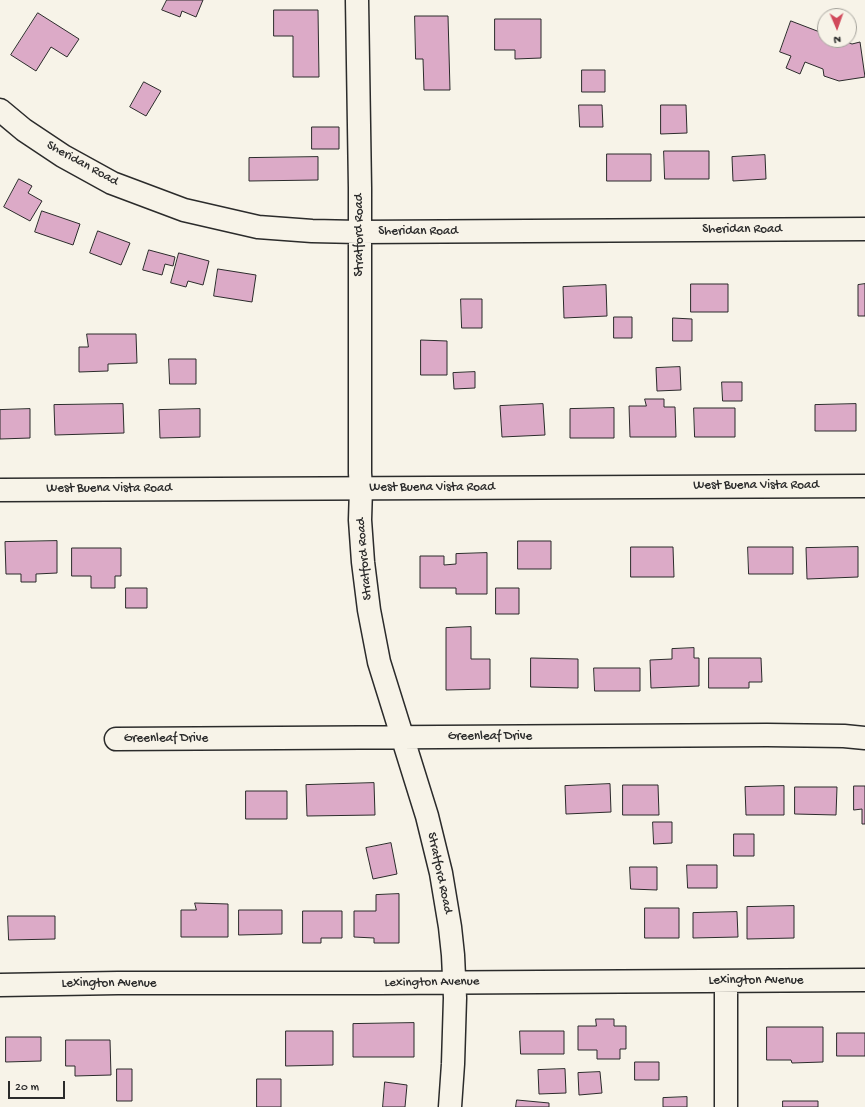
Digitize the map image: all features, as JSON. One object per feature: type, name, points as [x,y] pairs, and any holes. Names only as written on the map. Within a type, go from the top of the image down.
[{"type":"street","name":"Stratford Road","points":[[357,0],[360,188],[360,520],[363,562],[369,610],[379,662],[427,816],[441,873],[450,927],[455,998],[450,1107]]},
{"type":"street","name":"Sheridan Road","points":[[0,110],[24,130],[63,156],[112,183],[184,210],[258,227],[359,232],[865,229]]},
{"type":"street","name":"West Buena Vista Road","points":[[0,490],[865,486]]},
{"type":"street","name":"Greenleaf Drive","points":[[116,739],[766,735],[844,736],[865,738]]},
{"type":"street","name":"Lexington Avenue","points":[[0,985],[865,980]]},
{"type":"street","points":[[726,981],[726,1107]]},
{"type":"building","points":[[167,0],[203,0],[196,17],[182,11],[180,17],[162,10]]},
{"type":"building","points":[[274,10],[318,10],[319,77],[293,77],[293,36],[274,36]]},
{"type":"building","points":[[38,13],[79,39],[67,57],[51,47],[36,71],[11,55]]},
{"type":"building","points":[[415,16],[448,16],[450,90],[424,90],[423,59],[416,59]]},
{"type":"building","points":[[495,19],[541,19],[541,58],[515,59],[515,50],[495,50]]},
{"type":"building","points":[[791,21],[817,31],[817,48],[857,48],[857,43],[860,42],[865,77],[839,81],[824,76],[823,69],[805,62],[800,74],[786,68],[791,56],[780,52]]},
{"type":"building","points":[[582,70],[605,70],[605,92],[582,92]]},
{"type":"building","points":[[144,82],[161,91],[146,116],[130,107]]},
{"type":"building","points":[[579,105],[602,105],[603,127],[580,127]]},
{"type":"building","points":[[661,105],[686,105],[687,133],[661,134]]},
{"type":"building","points":[[312,127],[339,127],[339,149],[312,149]]},
{"type":"building","points":[[664,151],[709,151],[709,179],[665,179]]},
{"type":"building","points":[[607,154],[651,154],[651,181],[607,181]]},
{"type":"building","points":[[765,155],[766,179],[733,181],[732,157]]},
{"type":"building","points":[[318,157],[318,180],[249,181],[249,158]]},
{"type":"building","points":[[19,179],[32,186],[28,193],[42,201],[30,221],[4,207]]},
{"type":"building","points":[[42,211],[80,224],[73,245],[35,232]]},
{"type":"building","points":[[98,231],[130,243],[121,265],[90,253]]},
{"type":"building","points":[[149,250],[175,257],[173,266],[165,264],[162,275],[143,270]]},
{"type":"building","points":[[179,253],[209,261],[203,285],[188,281],[186,287],[171,283]]},
{"type":"building","points":[[218,269],[256,275],[252,302],[214,296]]},
{"type":"building","points":[[691,284],[728,284],[728,312],[691,312]]},
{"type":"building","points":[[865,284],[865,316],[858,316],[858,285]]},
{"type":"building","points":[[606,285],[607,316],[564,318],[563,287]]},
{"type":"building","points":[[461,299],[482,299],[482,328],[462,328]]},
{"type":"building","points":[[614,317],[632,317],[632,338],[614,338]]},
{"type":"building","points":[[673,318],[692,319],[692,341],[673,341]]},
{"type":"building","points":[[87,334],[136,334],[137,363],[108,364],[108,371],[79,372],[79,347],[88,347]]},
{"type":"building","points":[[421,340],[447,341],[447,375],[421,375]]},
{"type":"building","points":[[169,359],[196,359],[196,384],[170,384]]},
{"type":"building","points":[[680,367],[681,390],[657,391],[656,368]]},
{"type":"building","points":[[475,372],[475,388],[454,389],[453,373]]},
{"type":"building","points":[[722,382],[742,382],[742,401],[723,401]]},
{"type":"building","points":[[645,399],[664,399],[664,407],[675,407],[676,437],[630,437],[629,406],[646,406]]},
{"type":"building","points":[[123,404],[124,433],[55,435],[54,405]]},
{"type":"building","points":[[543,404],[545,435],[502,437],[500,406]]},
{"type":"building","points":[[856,404],[856,431],[815,431],[815,405]]},
{"type":"building","points":[[614,408],[614,438],[570,438],[570,409]]},
{"type":"building","points":[[694,408],[735,408],[735,437],[695,437]]},
{"type":"building","points":[[30,409],[30,438],[0,439],[0,410]]},
{"type":"building","points":[[200,409],[200,437],[160,438],[159,410]]},
{"type":"building","points":[[57,541],[57,573],[36,574],[36,582],[21,582],[21,574],[6,574],[5,542]]},
{"type":"building","points":[[518,541],[551,541],[551,569],[518,569]]},
{"type":"building","points":[[631,547],[673,547],[674,577],[631,577]]},
{"type":"building","points":[[748,547],[793,547],[793,574],[749,574]]},
{"type":"building","points":[[858,547],[858,577],[807,579],[806,548]]},
{"type":"building","points":[[72,548],[121,548],[121,576],[115,576],[115,588],[91,588],[91,576],[72,576]]},
{"type":"building","points":[[487,553],[487,594],[456,594],[456,588],[420,588],[420,556],[444,556],[444,565],[456,564],[456,554]]},
{"type":"building","points":[[126,588],[147,588],[147,608],[126,608]]},
{"type":"building","points":[[496,588],[519,588],[519,614],[496,614]]},
{"type":"building","points":[[471,627],[471,659],[490,659],[490,689],[446,690],[446,628]]},
{"type":"building","points":[[694,648],[694,658],[699,658],[699,686],[651,688],[650,660],[672,659],[672,649]]},
{"type":"building","points":[[531,658],[578,659],[578,688],[531,687]]},
{"type":"building","points":[[709,658],[761,658],[762,682],[749,682],[749,688],[709,688]]},
{"type":"building","points":[[594,668],[640,668],[640,691],[595,691]]},
{"type":"building","points":[[374,783],[375,815],[307,816],[306,785]]},
{"type":"building","points":[[610,784],[611,812],[566,814],[565,786]]},
{"type":"building","points":[[623,785],[658,785],[659,815],[623,815]]},
{"type":"building","points":[[784,786],[784,815],[746,815],[745,787]]},
{"type":"building","points":[[854,786],[865,786],[865,824],[862,824],[862,809],[854,810]]},
{"type":"building","points":[[795,787],[837,787],[836,815],[795,814]]},
{"type":"building","points":[[246,791],[287,791],[287,819],[246,819]]},
{"type":"building","points":[[653,822],[672,822],[672,843],[654,844]]},
{"type":"building","points":[[734,834],[754,834],[754,856],[734,856]]},
{"type":"building","points":[[391,843],[397,874],[373,879],[366,848]]},
{"type":"building","points":[[687,865],[717,865],[717,888],[688,888]]},
{"type":"building","points":[[630,867],[657,867],[657,890],[631,889]]},
{"type":"building","points":[[399,894],[399,943],[374,943],[374,938],[354,937],[354,911],[376,911],[376,895]]},
{"type":"building","points":[[195,903],[228,904],[228,937],[181,937],[181,910],[196,910]]},
{"type":"building","points":[[794,906],[794,938],[747,939],[747,907]]},
{"type":"building","points":[[645,908],[679,908],[679,938],[645,938]]},
{"type":"building","points":[[239,910],[282,910],[282,934],[239,935]]},
{"type":"building","points":[[303,911],[342,911],[342,938],[321,938],[321,943],[303,943]]},
{"type":"building","points":[[737,912],[738,937],[693,938],[693,913]]},
{"type":"building","points":[[8,916],[55,916],[55,939],[9,940]]},
{"type":"building","points":[[596,1019],[614,1019],[614,1026],[626,1026],[626,1049],[620,1049],[620,1059],[597,1059],[597,1050],[578,1050],[578,1026],[596,1026]]},
{"type":"building","points":[[414,1023],[414,1057],[353,1057],[353,1024]]},
{"type":"building","points":[[767,1027],[823,1027],[823,1062],[792,1063],[791,1060],[767,1060]]},
{"type":"building","points":[[286,1031],[333,1031],[333,1065],[286,1066]]},
{"type":"building","points":[[520,1031],[564,1031],[564,1054],[521,1054]]},
{"type":"building","points":[[837,1033],[865,1033],[865,1056],[837,1056]]},
{"type":"building","points":[[6,1037],[41,1037],[41,1061],[6,1062]]},
{"type":"building","points":[[66,1040],[110,1040],[111,1075],[75,1076],[75,1066],[66,1066]]},
{"type":"building","points":[[635,1062],[659,1062],[659,1080],[635,1080]]},
{"type":"building","points":[[117,1069],[132,1069],[132,1101],[117,1101]]},
{"type":"building","points":[[565,1069],[566,1093],[539,1094],[538,1070]]},
{"type":"building","points":[[600,1072],[602,1093],[579,1095],[578,1073]]},
{"type":"building","points":[[257,1079],[281,1079],[281,1107],[257,1107]]},
{"type":"building","points":[[385,1082],[407,1085],[405,1107],[383,1107]]},
{"type":"building","points":[[687,1097],[687,1107],[663,1107],[663,1098]]},
{"type":"building","points":[[517,1100],[549,1103],[549,1107],[516,1107]]},
{"type":"building","points":[[783,1101],[818,1101],[818,1107],[783,1107]]}]
